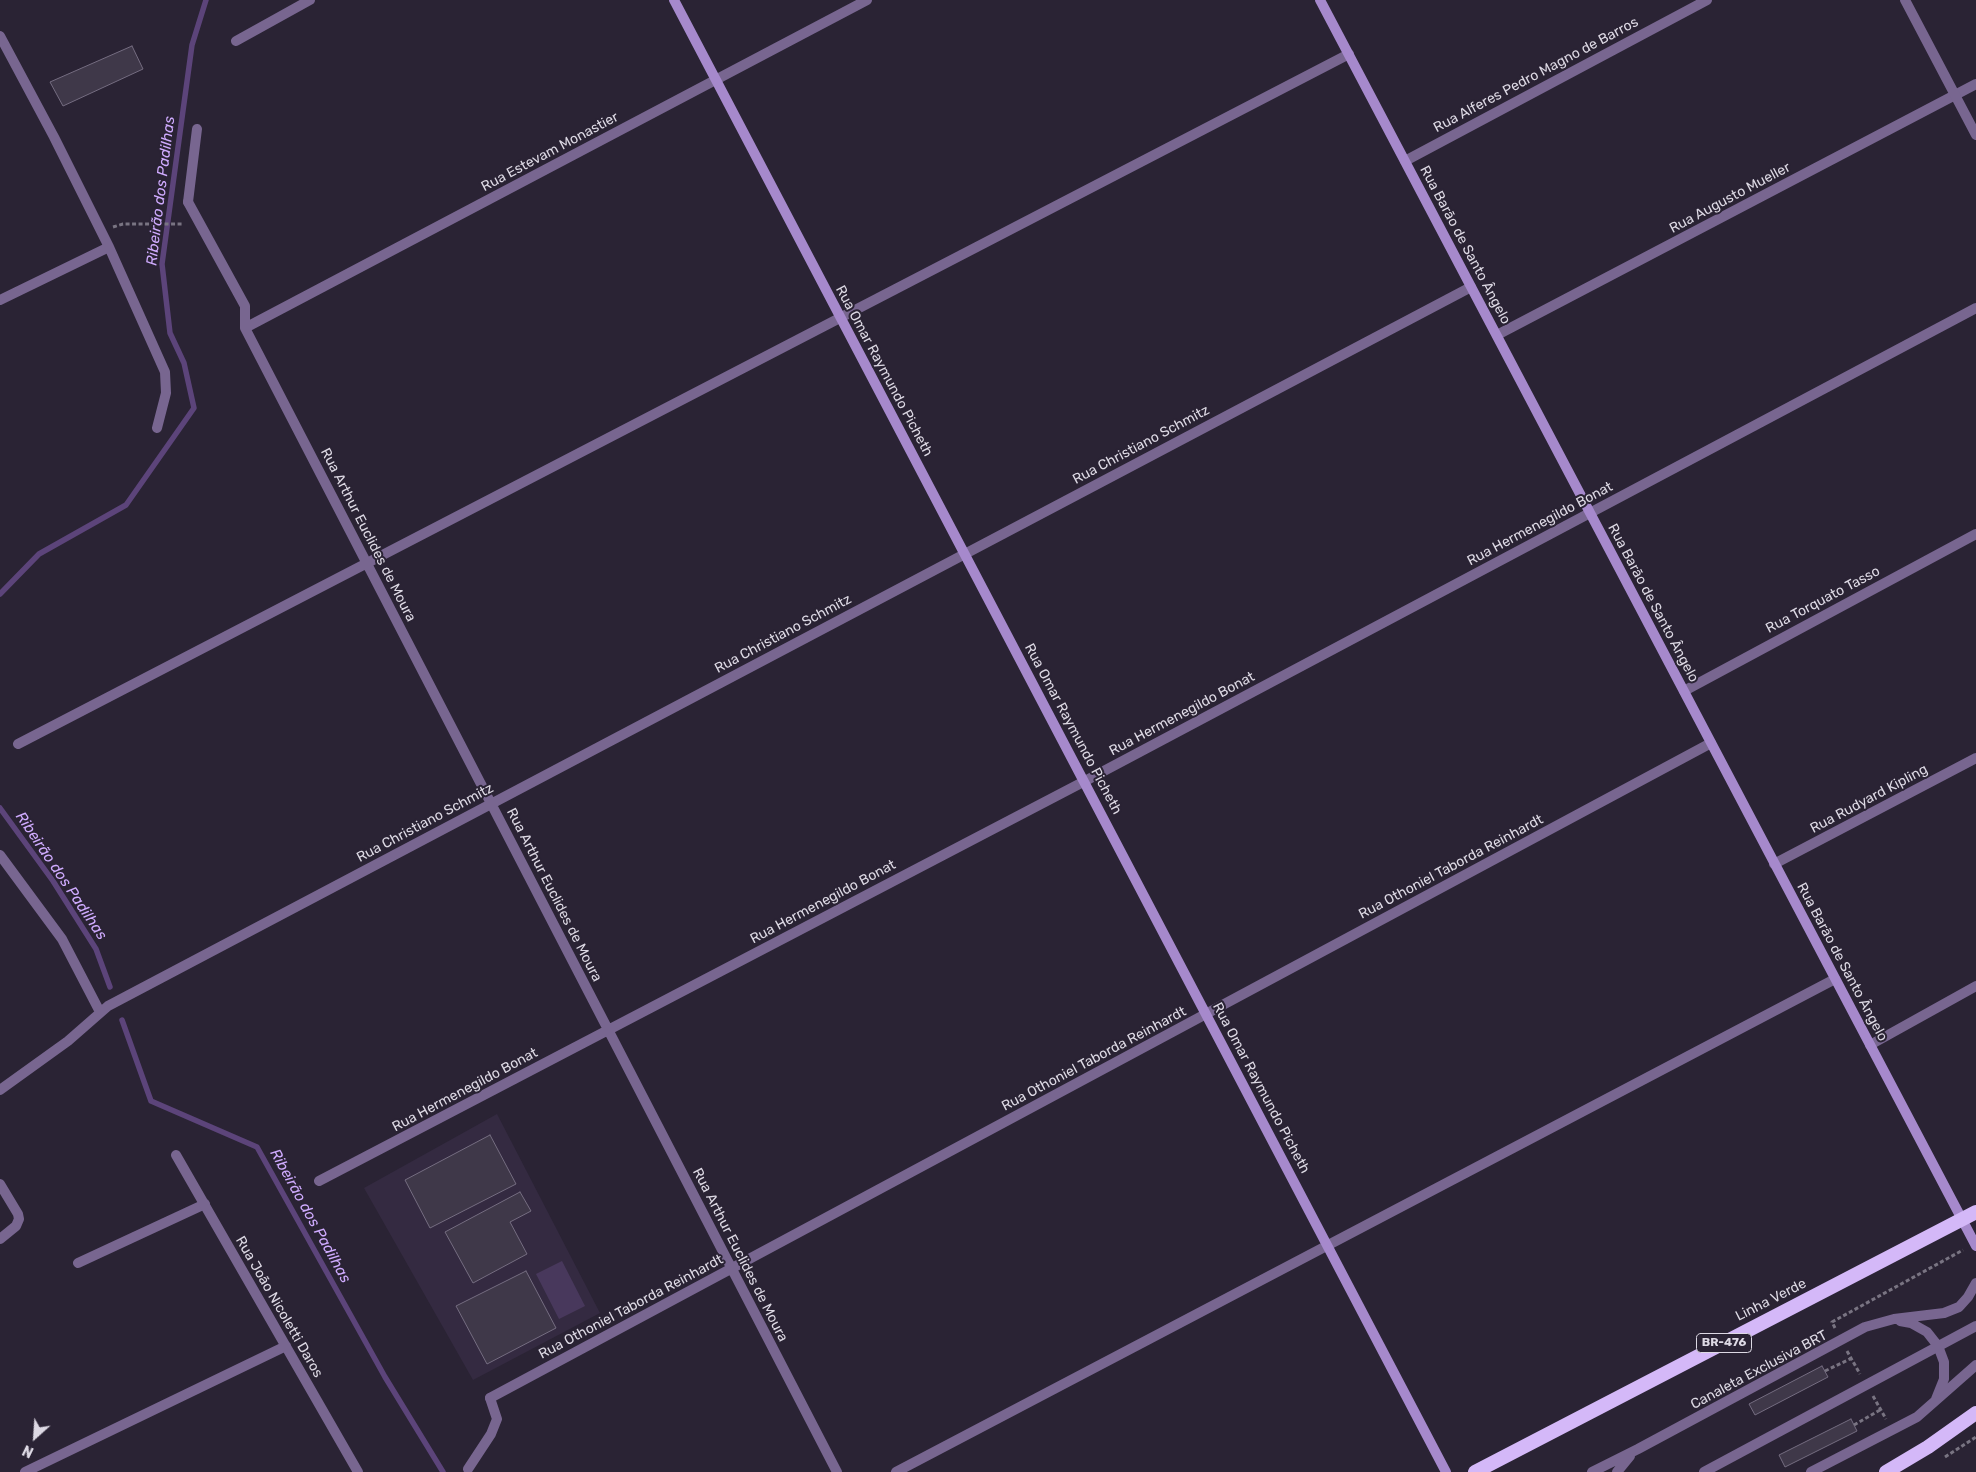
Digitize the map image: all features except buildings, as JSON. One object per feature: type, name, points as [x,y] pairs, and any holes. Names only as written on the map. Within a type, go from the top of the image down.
[{"type":"highway","name":"Linha Verde","points":[[1474,1472],[1976,1212]]},
{"type":"highway","points":[[1886,1472],[1928,1448],[1976,1413]]},
{"type":"main road","name":"Rua Omar Raymundo Picheth","points":[[674,0],[1446,1472]]},
{"type":"main road","name":"Rua Barão de Santo Ângelo","points":[[1320,0],[1975,1245]]},
{"type":"street","points":[[236,41],[310,0]]},
{"type":"street","name":"Rua Estevam Monastier","points":[[245,328],[867,0]]},
{"type":"street","name":"Rua Alferes Pedro Magno de Barros","points":[[1405,161],[1707,0]]},
{"type":"street","points":[[1905,0],[1976,135]]},
{"type":"street","points":[[0,36],[101,230],[165,372],[166,393],[157,428]]},
{"type":"street","points":[[18,744],[1349,54]]},
{"type":"street","name":"Rua Augusto Mueller","points":[[1497,335],[1976,84]]},
{"type":"street","name":"Rua Arthur Euclides de Moura","points":[[197,129],[188,202],[245,306],[245,328],[837,1472]]},
{"type":"street","points":[[0,300],[109,247]]},
{"type":"street","name":"Rua Christiano Schmitz","points":[[0,1090],[68,1041],[104,1009],[1471,287]]},
{"type":"street","name":"Rua Hermenegildo Bonat","points":[[319,1182],[1085,781],[1976,308]]},
{"type":"street","name":"Rua Torquato Tasso","points":[[1684,691],[1976,534]]},
{"type":"street","name":"Rua Othoniel Taborda Reinhardt","points":[[468,1469],[491,1434],[496,1419],[490,1398],[1711,743]]},
{"type":"street","name":"Rua Rudyard Kipling","points":[[1774,864],[1976,758]]},
{"type":"street","points":[[1,858],[62,939],[104,1009]]},
{"type":"street","points":[[896,1472],[1835,979]]},
{"type":"street","points":[[1870,1044],[1976,986]]},
{"type":"street","name":"Rua João Nicoletti Daros","points":[[176,1155],[358,1472]]},
{"type":"street","points":[[0,1184],[18,1214],[19,1220],[16,1226],[0,1239]]},
{"type":"street","points":[[78,1263],[204,1204]]},
{"type":"street","name":"Canaleta Exclusiva BRT","points":[[1592,1472],[1842,1341],[1865,1327],[1894,1320],[1944,1313],[1959,1307],[1968,1297],[1976,1283]]},
{"type":"street","name":"Canaleta Exclusiva BRT","points":[[1894,1320],[1911,1323],[1927,1332],[1938,1346]]},
{"type":"street","points":[[1704,1472],[1976,1326]]},
{"type":"street","points":[[25,1472],[286,1346]]},
{"type":"street","points":[[1929,1408],[1939,1395],[1944,1379],[1944,1362],[1938,1346]]},
{"type":"street","points":[[1811,1472],[1929,1408],[1976,1365]]},
{"type":"street","name":"Canaleta Exclusiva BRT","points":[[1617,1472],[1626,1459],[1638,1449]]},
{"type":"path","points":[[101,230],[123,224],[181,224]]},
{"type":"path","points":[[1891,1430],[1832,1322],[1975,1245]]},
{"type":"path","points":[[1825,1371],[1852,1358]]},
{"type":"path","points":[[1854,1425],[1880,1410]]},
{"type":"path","points":[[1936,1462],[1976,1437]]},
{"type":"shaded area","points":[[497,1114],[600,1313],[473,1380],[364,1188]]},
{"type":"shaded area","points":[[562,1261],[585,1306],[559,1319],[536,1274]]},
{"type":"waterway","name":"Ribeirão dos Padilhas","points":[[0,594],[39,554],[126,505],[194,408],[184,363],[170,333],[162,264],[192,45],[206,0]]},
{"type":"waterway","name":"Ribeirão dos Padilhas","points":[[0,808],[53,881],[96,949],[110,987]]},
{"type":"waterway","name":"Ribeirão dos Padilhas","points":[[122,1020],[151,1101],[257,1147],[385,1377],[443,1472]]}]
